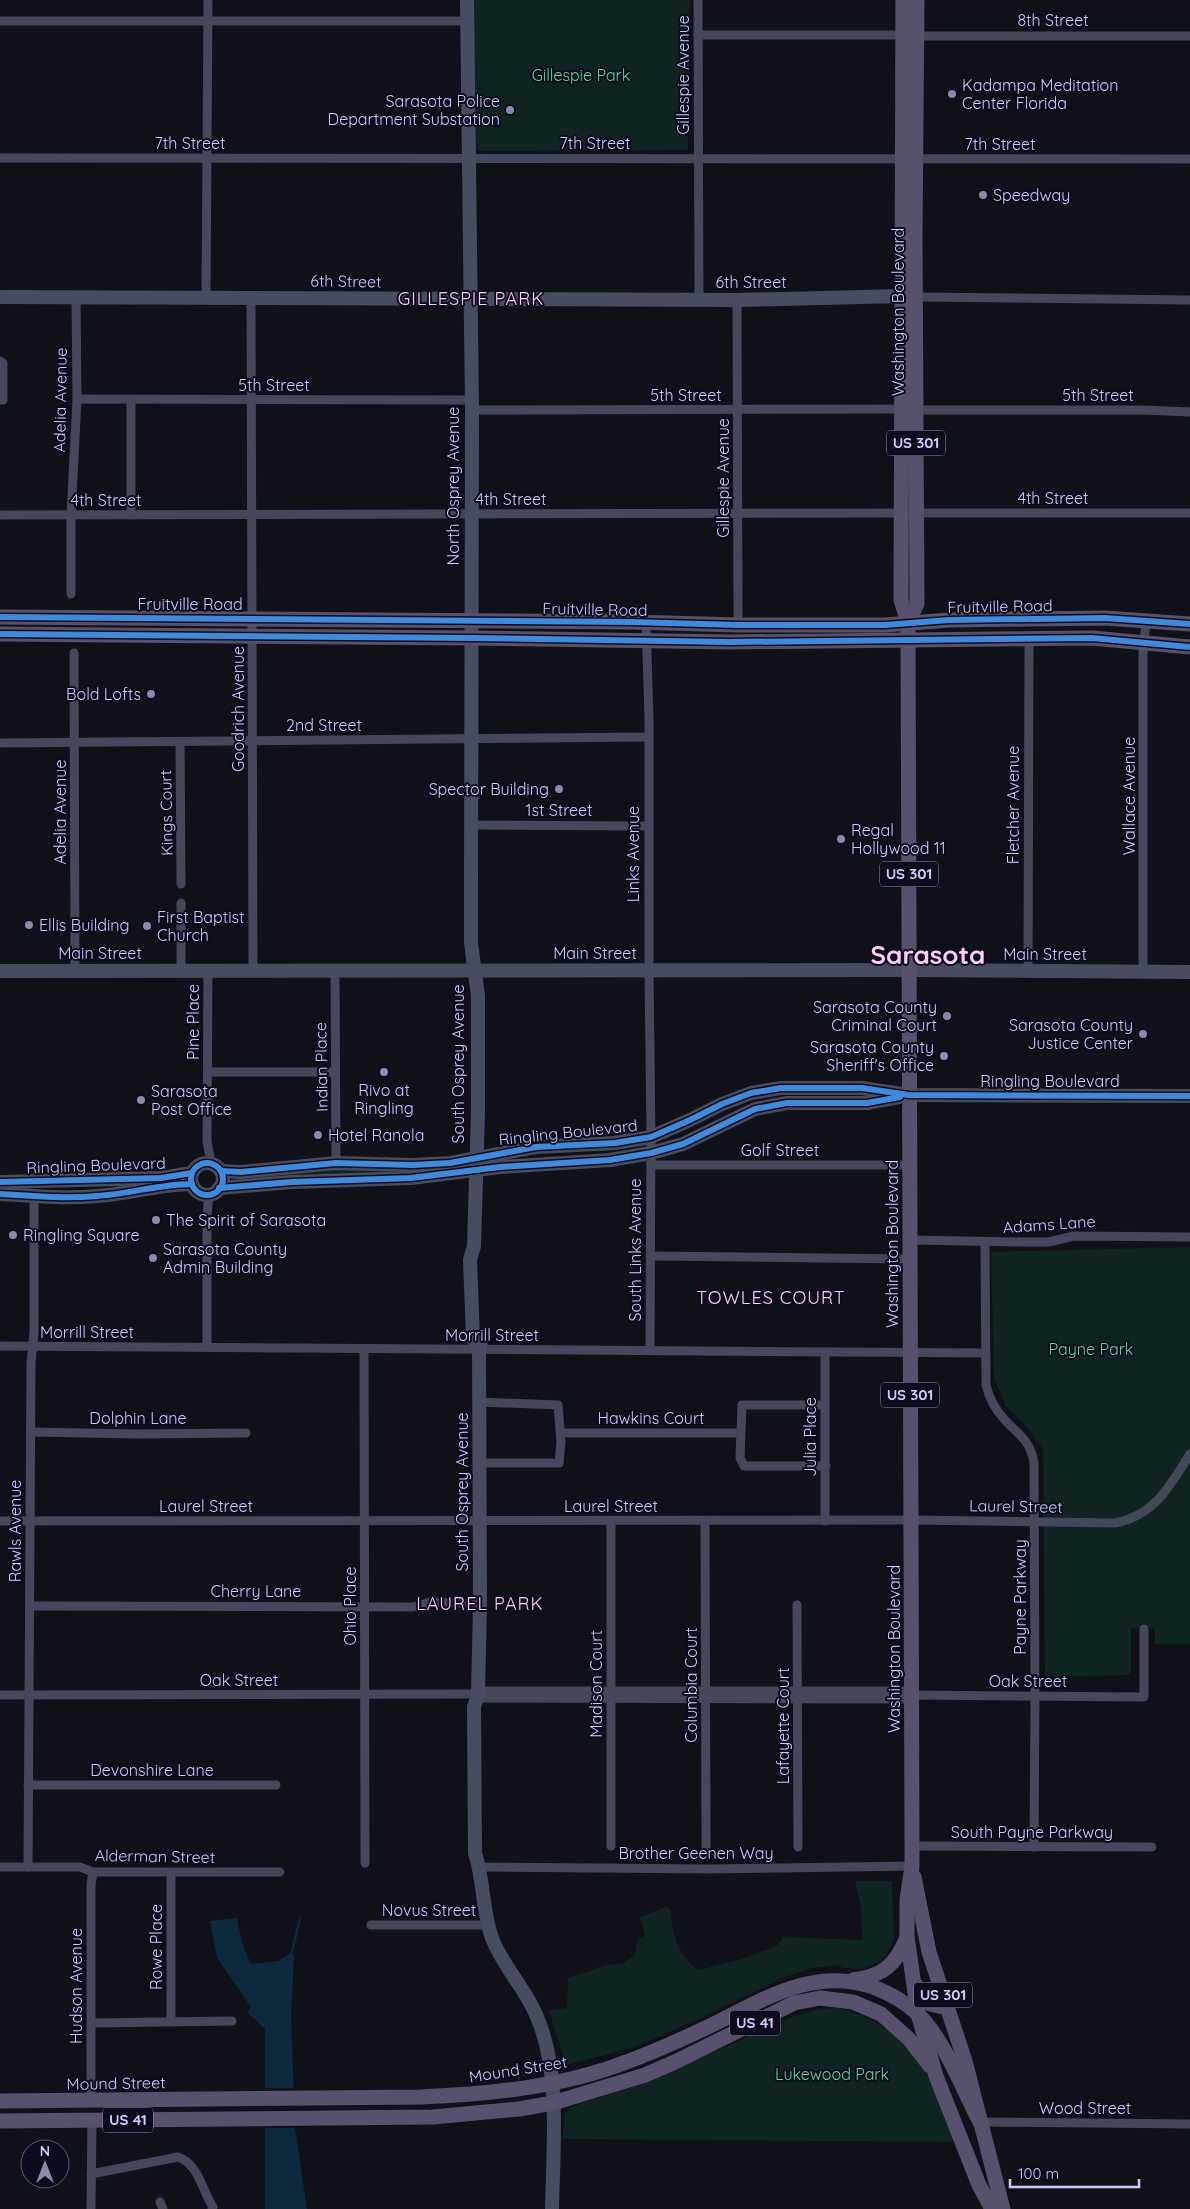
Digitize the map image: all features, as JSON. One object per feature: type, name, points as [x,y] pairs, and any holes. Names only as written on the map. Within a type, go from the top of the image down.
[{"type":"main road","name":"Washington Boulevard","points":[[903,0],[910,36]]},
{"type":"main road","name":"Washington Boulevard","points":[[917,0],[910,36],[909,513],[901,600],[908,622],[912,1866],[907,1900],[907,1936],[918,2014],[936,2076]]},
{"type":"main road","name":"Washington Boulevard","points":[[909,297],[901,320],[909,409]]},
{"type":"main road","name":"Fruitville Road","points":[[0,617],[738,625],[885,624],[1105,618],[1190,624]]},
{"type":"main road","name":"Fruitville Road","points":[[0,634],[722,642],[1092,638],[1145,641],[1190,647]]},
{"type":"main road","name":"Washington Boulevard","points":[[912,1866],[929,1952],[964,2060],[980,2122]]},
{"type":"main road","points":[[848,1980],[879,1974],[899,1956],[907,1936]]},
{"type":"main road","points":[[912,1978],[930,2004],[947,2008]]},
{"type":"main road","name":"Mound Street","points":[[0,2101],[439,2097],[552,2084],[627,2062],[652,2052],[793,1986],[812,1981],[848,1980],[881,1990],[904,2003],[918,2014],[940,2045],[980,2122]]},
{"type":"main road","name":"US 41","points":[[0,2121],[410,2117],[485,2113],[553,2103],[645,2075],[794,2003],[820,1998],[853,2002],[881,2014],[909,2040],[936,2076],[979,2185],[992,2209]]},
{"type":"main road","points":[[374,2117],[396,2104],[398,2097]]},
{"type":"main road","points":[[410,2117],[421,2107],[439,2097]]},
{"type":"main road","points":[[92,2120],[98,2114],[124,2100]]},
{"type":"main road","name":"US 41","points":[[980,2122],[1003,2209]]},
{"type":"street","points":[[206,296],[208,0]]},
{"type":"street","name":"North Osprey Avenue","points":[[467,0],[472,514],[470,825],[471,944],[475,972]]},
{"type":"street","name":"Gillespie Avenue","points":[[698,0],[699,300]]},
{"type":"street","points":[[0,21],[468,21]]},
{"type":"street","name":"8th Street","points":[[698,35],[1190,36]]},
{"type":"street","name":"7th Street","points":[[0,158],[1190,159]]},
{"type":"street","name":"Adelia Avenue","points":[[71,594],[71,515],[77,399],[76,296]]},
{"type":"street","name":"6th Street","points":[[0,297],[206,296],[469,300],[738,300],[909,297],[1190,300]]},
{"type":"street","name":"Goodrich Avenue","points":[[251,297],[253,970]]},
{"type":"street","name":"Gillespie Avenue","points":[[738,300],[738,625]]},
{"type":"street","points":[[0,361],[3,363],[3,400],[0,400]]},
{"type":"street","name":"5th Street","points":[[77,399],[252,400],[738,410],[1143,410],[1190,412]]},
{"type":"street","points":[[131,400],[131,516]]},
{"type":"street","name":"4th Street","points":[[0,515],[1190,513]]},
{"type":"street","name":"Wallace Avenue","points":[[1143,972],[1146,620]]},
{"type":"street","name":"Links Avenue","points":[[646,623],[649,737],[649,971]]},
{"type":"street","name":"Fletcher Avenue","points":[[1028,972],[1029,639]]},
{"type":"street","name":"Adelia Avenue","points":[[74,653],[75,971]]},
{"type":"street","name":"2nd Street","points":[[0,742],[649,737]]},
{"type":"street","name":"Kings Court","points":[[180,742],[182,884]]},
{"type":"street","name":"1st Street","points":[[470,825],[648,826]]},
{"type":"street","points":[[181,903],[181,971]]},
{"type":"street","name":"Main Street","points":[[0,971],[335,970],[475,972],[909,970],[1190,972]]},
{"type":"street","name":"Indian Place","points":[[335,970],[336,1163]]},
{"type":"street","name":"Pine Place","points":[[208,971],[207,1141],[216,1167]]},
{"type":"street","name":"South Links Avenue","points":[[649,971],[651,1137],[650,1350]]},
{"type":"street","name":"South Osprey Avenue","points":[[475,972],[478,996],[478,1112],[474,1246],[480,1260],[482,1339],[479,1350],[480,1604],[478,1694],[474,1707],[475,1853],[480,1867],[484,1908],[488,1925],[501,1957],[538,2017],[544,2042],[552,2084],[553,2103],[552,2209]]},
{"type":"street","points":[[208,1072],[336,1072]]},
{"type":"street","name":"Ringling Boulevard","points":[[214,1191],[292,1182],[411,1178],[475,1164],[536,1147],[615,1143],[651,1137],[722,1104],[751,1093],[781,1088],[862,1088],[910,1094],[1190,1096]]},
{"type":"street","name":"Ringling Boulevard","points":[[216,1167],[241,1172],[336,1163],[413,1165],[450,1162],[500,1167],[651,1159],[755,1109],[787,1103],[866,1103],[910,1094]]},
{"type":"street","name":"Golf Street","points":[[651,1159],[910,1165]]},
{"type":"street","points":[[207,1347],[207,1215],[214,1191],[222,1181],[216,1167],[199,1165],[192,1179],[198,1191],[214,1191]]},
{"type":"street","name":"Ringling Boulevard","points":[[0,1182],[192,1179]]},
{"type":"street","name":"Ringling Boulevard","points":[[0,1194],[97,1196],[176,1184],[192,1179]]},
{"type":"street","name":"Rawls Avenue","points":[[28,1867],[28,1695],[34,1196]]},
{"type":"street","name":"Adams Lane","points":[[910,1240],[985,1243],[1049,1242],[1074,1236],[1190,1237]]},
{"type":"street","name":"Payne Parkway","points":[[985,1243],[986,1385],[990,1399],[1004,1420],[1026,1439],[1031,1450],[1034,1471],[1036,1696],[1034,1847]]},
{"type":"street","points":[[650,1256],[910,1259]]},
{"type":"street","name":"Morrill Street","points":[[0,1346],[985,1353]]},
{"type":"street","name":"Ohio Place","points":[[364,1349],[365,1863]]},
{"type":"street","name":"Julia Place","points":[[825,1352],[825,1521]]},
{"type":"street","points":[[479,1402],[556,1404],[558,1405],[561,1433],[559,1462],[480,1463]]},
{"type":"street","points":[[825,1405],[744,1404],[741,1409],[740,1458],[744,1466],[826,1466]]},
{"type":"street","name":"Dolphin Lane","points":[[31,1432],[136,1434],[246,1433]]},
{"type":"street","name":"Hawkins Court","points":[[561,1433],[740,1433]]},
{"type":"street","name":"Laurel Street","points":[[0,1521],[911,1520],[1115,1523],[1147,1511],[1165,1494],[1190,1454]]},
{"type":"street","name":"Madison Court","points":[[611,1846],[612,1521]]},
{"type":"street","name":"Columbia Court","points":[[705,1521],[706,1849]]},
{"type":"street","name":"Cherry Lane","points":[[30,1606],[413,1606],[430,1602],[480,1604]]},
{"type":"street","name":"Lafayette Court","points":[[797,1605],[798,1847]]},
{"type":"street","name":"Oak Street","points":[[0,1695],[612,1694],[1144,1697],[1144,1629]]},
{"type":"street","name":"Devonshire Lane","points":[[28,1785],[276,1784]]},
{"type":"street","name":"South Payne Parkway","points":[[912,1846],[1152,1847]]},
{"type":"street","name":"Brother Geenen Way","points":[[480,1867],[709,1869],[912,1866]]},
{"type":"street","name":"Alderman Street","points":[[0,1867],[80,1867],[93,1872],[280,1872]]},
{"type":"street","name":"Hudson Avenue","points":[[90,2100],[92,2023],[91,1885],[93,1872]]},
{"type":"street","name":"Rowe Place","points":[[171,1873],[171,2022]]},
{"type":"street","name":"Novus Street","points":[[371,1925],[488,1925]]},
{"type":"street","points":[[92,2023],[232,2021]]},
{"type":"street","points":[[91,2209],[92,2120]]},
{"type":"street","name":"Wood Street","points":[[980,2122],[1190,2124]]},
{"type":"street","points":[[91,2174],[178,2157],[185,2159],[200,2178],[212,2209]]},
{"type":"green space","name":"Gillespie Park","points":[[473,0],[690,0],[688,150],[483,151],[474,149]]},
{"type":"green space","points":[[306,1169],[431,1171],[258,1178]]},
{"type":"green space","name":"Payne Park","points":[[1190,1247],[1190,1644],[1155,1644],[1155,1628],[1131,1628],[1131,1675],[1045,1677],[1043,1449],[1025,1425],[1006,1406],[994,1378],[991,1252]]},
{"type":"green space","points":[[855,1881],[892,1881],[894,1938],[886,1956],[876,1963],[861,1969],[843,1968],[838,1965],[812,1968],[782,1978],[699,2019],[635,2047],[566,2065],[549,2011],[567,2008],[568,1978],[608,1965],[624,1963],[635,1954],[637,1941],[645,1935],[640,1917],[667,1907],[671,1911],[671,1919],[678,1945],[692,1965],[699,1970],[748,1957],[778,1945],[783,1937],[862,1940],[861,1908]]},
{"type":"green space","name":"Lukewood Park","points":[[837,2008],[870,2019],[898,2038],[910,2050],[930,2078],[938,2094],[953,2142],[563,2139],[564,2114],[571,2107],[645,2083],[794,2016],[820,2009]]},
{"type":"water","points":[[237,1918],[242,1943],[251,1964],[278,1961],[292,1952],[294,1956],[291,2015],[295,2128],[307,2209],[265,2209],[265,2029],[247,2012],[251,2007],[217,1958],[210,1921]]},
{"type":"pier","points":[[262,2088],[296,2088],[298,2128],[262,2128]]},
{"type":"waterway","points":[[292,1952],[300,1918]]},
{"type":"cycle path","points":[[0,617],[632,622],[738,625],[885,625],[949,620],[1105,618],[1190,624]]},
{"type":"cycle path","points":[[0,634],[730,642],[1092,638],[1190,647]]},
{"type":"cycle path","points":[[221,1171],[241,1172],[336,1163],[413,1165],[450,1163],[536,1147],[615,1143],[651,1137],[722,1104],[751,1093],[781,1088],[862,1088],[909,1095],[1190,1096]]},
{"type":"cycle path","points":[[219,1188],[292,1182],[411,1178],[500,1167],[610,1160],[651,1153],[683,1144],[755,1109],[787,1103],[867,1103],[900,1097]]},
{"type":"cycle path","points":[[207,1163],[218,1168],[223,1179],[218,1190],[207,1195],[196,1190],[191,1179],[196,1168],[207,1163]]},
{"type":"cycle path","points":[[0,1182],[161,1178],[192,1173]]},
{"type":"cycle path","points":[[0,1194],[85,1197],[192,1184]]},
{"type":"place","name":"Kadampa Meditation Center Florida","points":[[952,94]]},
{"type":"place","name":"Sarasota Police Department Substation","points":[[510,110]]},
{"type":"place","name":"Speedway","points":[[983,195]]},
{"type":"place","name":"Bold Lofts","points":[[151,694]]},
{"type":"place","name":"Spector Building","points":[[559,789]]},
{"type":"place","name":"Regal Hollywood 11","points":[[841,839]]},
{"type":"place","name":"Ellis Building","points":[[29,925]]},
{"type":"place","name":"First Baptist Church","points":[[147,926]]},
{"type":"place","name":"Sarasota County Criminal Court","points":[[947,1016]]},
{"type":"place","name":"Sarasota County Justice Center","points":[[1143,1034]]},
{"type":"place","name":"Sarasota County Sheriff's Office","points":[[944,1056]]},
{"type":"place","name":"Rivo at Ringling","points":[[384,1072]]},
{"type":"place","name":"Sarasota Post Office","points":[[141,1100]]},
{"type":"place","name":"Hotel Ranola","points":[[318,1135]]},
{"type":"place","name":"The Spirit of Sarasota","points":[[156,1220]]},
{"type":"place","name":"Ringling Square","points":[[13,1235]]},
{"type":"place","name":"Sarasota County Admin Building","points":[[153,1258]]},
{"type":"district","name":"GILLESPIE PARK","points":[[471,299]]},
{"type":"district","name":"Sarasota","points":[[928,955]]},
{"type":"district","name":"TOWLES COURT","points":[[771,1298]]},
{"type":"district","name":"LAUREL PARK","points":[[480,1604]]}]
